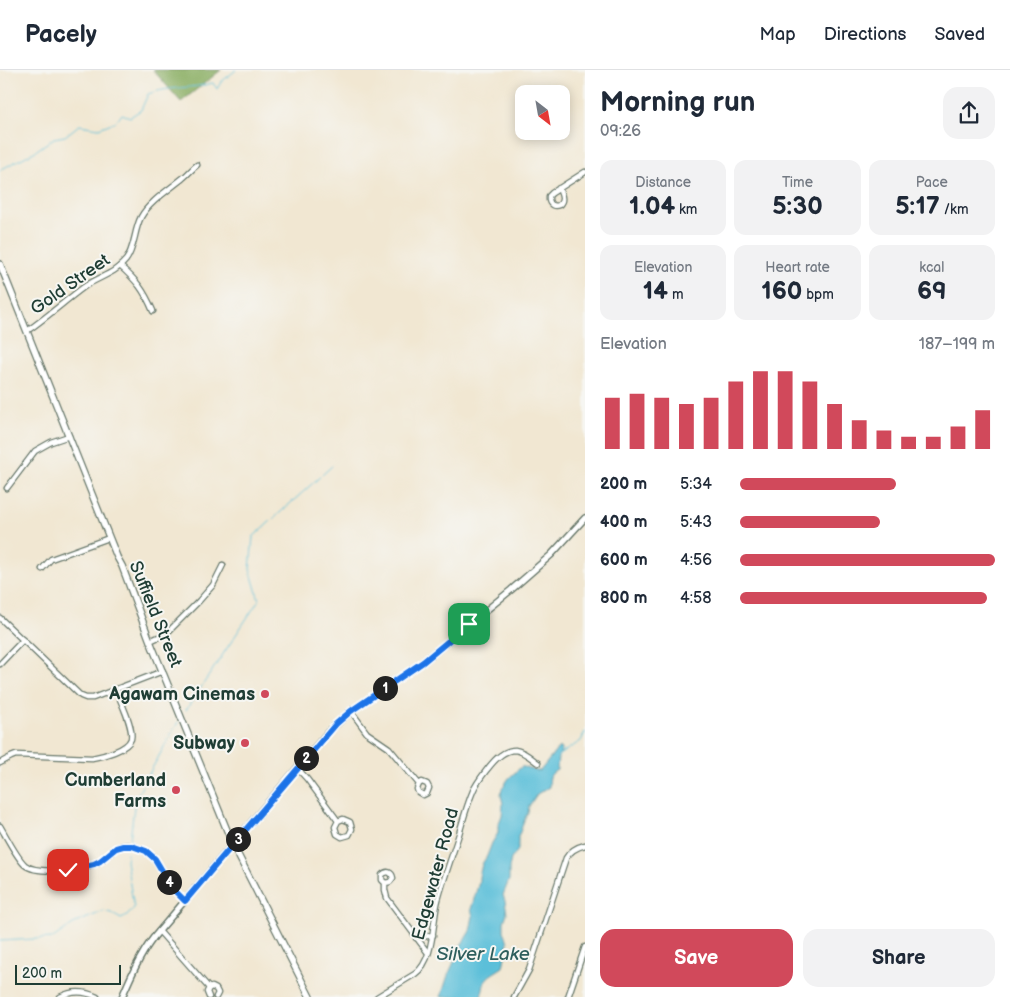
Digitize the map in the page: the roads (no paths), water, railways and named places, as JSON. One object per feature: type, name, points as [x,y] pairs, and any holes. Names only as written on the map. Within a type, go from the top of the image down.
[{"type":"main road","name":"Suffield Street","points":[[0,264],[233,845],[310,997]]},
{"type":"street","name":"Gold Street","points":[[27,331],[85,286],[120,266],[127,259],[131,251],[136,228],[143,213],[197,165]]},
{"type":"street","points":[[559,188],[585,172]]},
{"type":"street","points":[[120,266],[141,287],[153,311]]},
{"type":"street","points":[[7,488],[35,452],[51,442],[69,436]]},
{"type":"street","points":[[122,997],[145,950],[159,931],[328,732],[351,711],[423,662],[510,590],[548,558],[585,518]]},
{"type":"street","points":[[42,569],[51,559],[109,538]]},
{"type":"street","points":[[150,641],[167,633],[199,601],[213,585],[223,565]]},
{"type":"street","points":[[0,618],[81,696],[87,699],[162,671]]},
{"type":"street","points":[[0,664],[23,640]]},
{"type":"street","points":[[0,763],[16,755],[92,758],[103,756],[126,746],[130,740],[131,730],[116,689]]},
{"type":"street","points":[[351,711],[367,733],[389,748],[419,784]]},
{"type":"street","name":"Edgewater Road","points":[[377,997],[418,972],[424,964],[433,935],[435,913],[474,789],[498,757],[508,751],[521,752],[538,763]]},
{"type":"street","points":[[297,768],[338,821]]},
{"type":"street","points":[[345,819],[351,824],[352,831],[348,835],[343,837],[337,834],[335,827],[338,821],[345,819]]},
{"type":"street","points":[[0,826],[22,861],[27,866],[37,869],[62,870],[89,865],[100,861],[118,847],[127,845],[138,848],[155,859],[173,889],[185,901]]},
{"type":"street","points":[[514,997],[529,970],[566,858],[574,849],[585,845]]},
{"type":"street","points":[[385,882],[388,901],[428,953]]},
{"type":"street","points":[[159,931],[209,988],[216,989],[218,993],[216,997]]},
{"type":"street","points":[[416,938],[433,935]]},
{"type":"street","points":[[568,997],[585,947]]},
{"type":"street","points":[[209,988],[207,992],[209,997]]},
{"type":"street","points":[[60,997],[80,992],[97,997]]},
{"type":"water","name":"Silver Lake","points":[[559,747],[562,751],[558,756],[557,770],[551,775],[549,787],[537,794],[529,806],[518,836],[518,850],[511,859],[509,880],[503,895],[507,913],[504,931],[508,942],[503,967],[487,978],[481,997],[441,997],[460,947],[470,931],[473,916],[471,909],[482,864],[498,833],[503,804],[502,788],[509,778],[521,767],[540,771]]},
{"type":"waterway","points":[[0,170],[34,152],[54,138],[65,136],[79,125],[99,128],[117,121],[122,114],[130,117],[141,110],[148,94],[156,91],[213,83],[217,89],[221,82],[236,70]]},
{"type":"waterway","points":[[186,710],[259,600],[250,569],[253,537],[332,466]]},
{"type":"waterway","points":[[130,840],[135,799],[178,722]]},
{"type":"waterway","points":[[557,758],[581,741],[585,732]]},
{"type":"waterway","points":[[0,941],[53,938],[73,924],[104,911],[121,919],[127,916],[134,908],[126,861],[127,853]]},
{"type":"place","name":"Agawam Cinemas","points":[[265,694]]},
{"type":"place","name":"Subway","points":[[245,743]]},
{"type":"place","name":"Cumberland Farms","points":[[176,790]]}]
